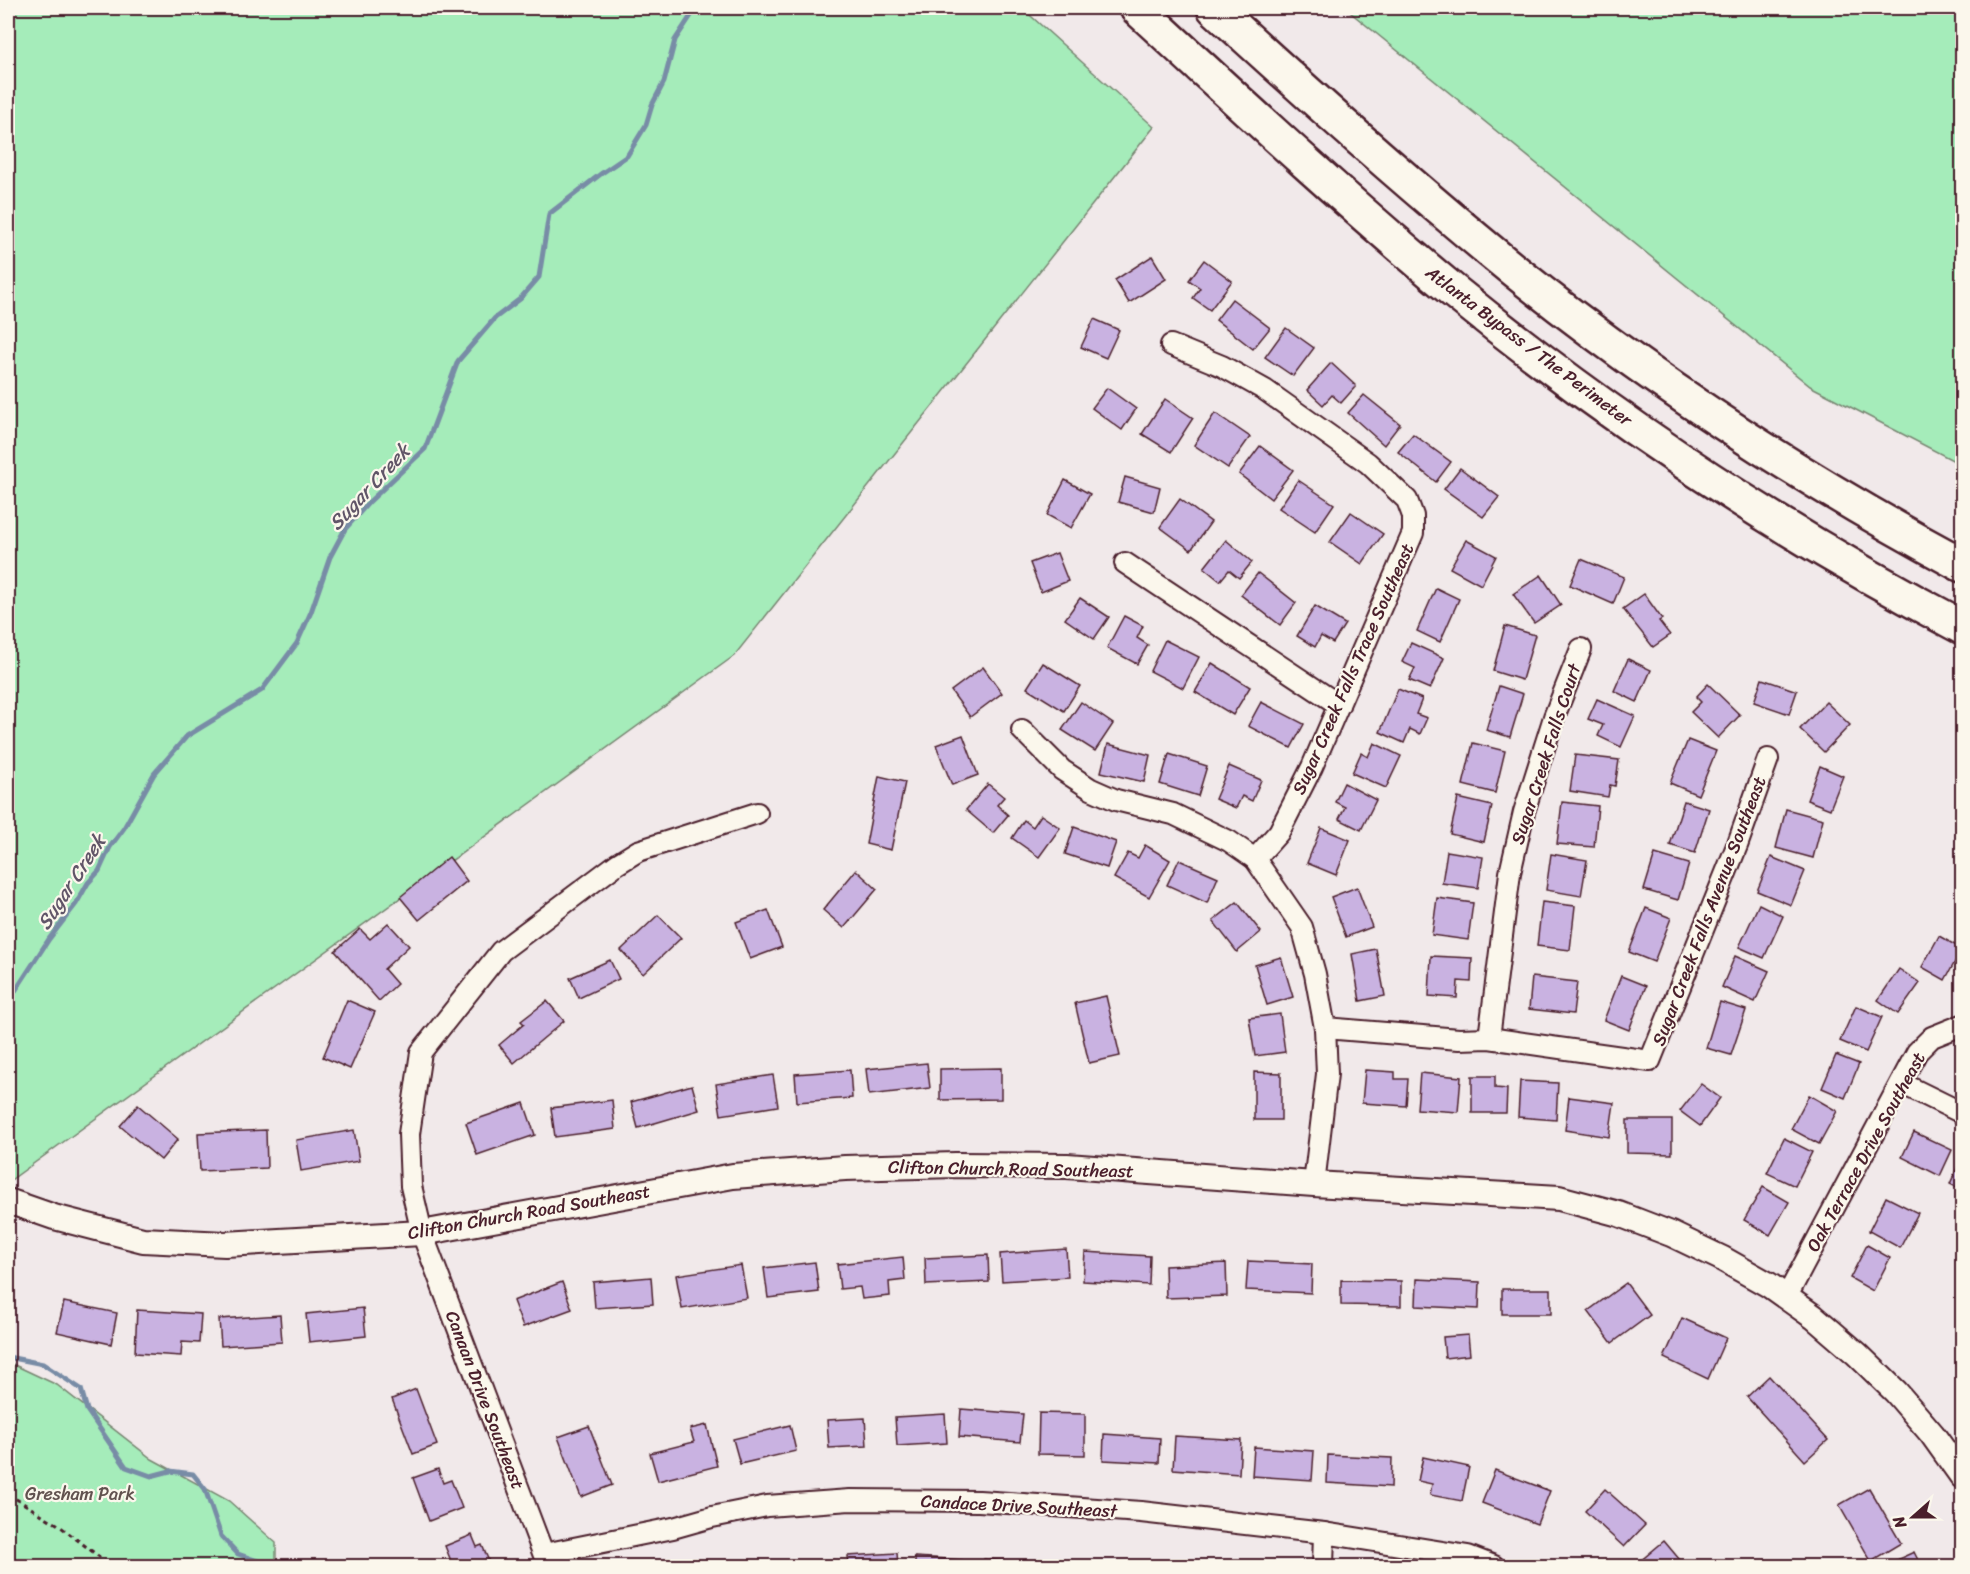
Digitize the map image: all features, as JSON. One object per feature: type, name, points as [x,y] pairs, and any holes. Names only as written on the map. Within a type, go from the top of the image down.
[{"type":"highway","name":"Atlanta Bypass / The Perimeter","points":[[1137,8],[1268,129],[1443,282],[1564,376],[1688,464],[1773,519],[1962,627]]},
{"type":"highway","points":[[1214,8],[1394,169],[1512,268],[1590,328],[1787,462],[1888,525],[1962,565]]},
{"type":"street","name":"Sugar Creek Falls Trace Southeast","points":[[1172,345],[1222,366],[1265,390],[1368,463],[1407,500],[1413,516],[1413,532],[1312,767],[1279,832],[1255,860]]},
{"type":"street","points":[[1125,563],[1339,705]]},
{"type":"street","name":"Sugar Creek Falls Court","points":[[1489,1038],[1510,873],[1524,812],[1554,717],[1581,649]]},
{"type":"street","points":[[1022,730],[1062,771],[1091,789],[1116,800],[1173,814],[1229,842],[1255,860],[1302,927],[1315,974],[1325,1028],[1327,1074],[1314,1184]]},
{"type":"street","name":"Sugar Creek Falls Avenue Southeast","points":[[1325,1028],[1459,1039],[1489,1038],[1650,1061],[1738,843],[1768,759]]},
{"type":"street","name":"Canaan Drive Southeast","points":[[546,1560],[422,1233],[411,1186],[409,1134],[421,1052],[501,951],[617,864],[638,850],[757,813]]},
{"type":"street","name":"Oak Terrace Drive Southeast","points":[[1786,1298],[1917,1052],[1932,1037],[1962,1025]]},
{"type":"street","points":[[1901,1083],[1962,1113]]},
{"type":"street","name":"Clifton Church Road Southeast","points":[[8,1202],[54,1217],[143,1240],[225,1244],[422,1233],[733,1176],[845,1168],[956,1165],[1067,1166],[1314,1184],[1559,1198],[1619,1214],[1721,1257],[1814,1317],[1896,1392],[1932,1434],[1962,1476]]},
{"type":"street","name":"Candace Drive Southeast","points":[[546,1560],[712,1517],[767,1506],[850,1500],[979,1501],[1141,1512],[1324,1533],[1468,1556],[1494,1566]]},
{"type":"street","points":[[1323,1566],[1324,1533]]},
{"type":"path","points":[[8,1494],[57,1524],[111,1566]]},
{"type":"green space","points":[[8,8],[1022,8],[1154,127],[734,656],[8,1182]]},
{"type":"green space","points":[[1345,8],[1962,8],[1962,465],[1810,386]]},
{"type":"green space","name":"Gresham Park","points":[[8,1362],[57,1385],[152,1459],[229,1501],[276,1543],[276,1560],[281,1566],[8,1566]]},
{"type":"building","points":[[1152,256],[1166,279],[1129,303],[1115,280]]},
{"type":"building","points":[[1204,260],[1232,281],[1210,310],[1193,298],[1200,288],[1189,280]]},
{"type":"building","points":[[1232,299],[1270,328],[1253,349],[1216,320]]},
{"type":"building","points":[[1094,319],[1119,330],[1106,358],[1081,347]]},
{"type":"building","points":[[1286,328],[1314,348],[1293,376],[1265,357]]},
{"type":"building","points":[[1331,363],[1356,386],[1341,403],[1332,395],[1323,405],[1307,390]]},
{"type":"building","points":[[1107,388],[1136,409],[1122,430],[1092,408]]},
{"type":"building","points":[[1364,395],[1400,424],[1384,445],[1348,413]]},
{"type":"building","points":[[1165,399],[1193,418],[1171,452],[1142,434]]},
{"type":"building","points":[[1215,413],[1250,437],[1228,468],[1194,445]]},
{"type":"building","points":[[1413,434],[1451,462],[1436,482],[1398,452]]},
{"type":"building","points":[[1260,446],[1293,470],[1271,499],[1239,474]]},
{"type":"building","points":[[1460,468],[1499,497],[1483,517],[1444,489]]},
{"type":"building","points":[[1125,477],[1160,487],[1154,512],[1118,502]]},
{"type":"building","points":[[1065,480],[1090,494],[1071,528],[1047,515]]},
{"type":"building","points":[[1298,480],[1334,504],[1315,532],[1279,508]]},
{"type":"building","points":[[1180,499],[1211,522],[1191,550],[1160,527]]},
{"type":"building","points":[[1351,512],[1383,534],[1362,564],[1330,542]]},
{"type":"building","points":[[1226,540],[1252,562],[1239,578],[1229,570],[1220,581],[1204,568]]},
{"type":"building","points":[[1466,540],[1496,556],[1481,585],[1450,568]]},
{"type":"building","points":[[1057,553],[1068,581],[1041,592],[1030,563]]},
{"type":"building","points":[[1581,559],[1624,577],[1613,604],[1570,585]]},
{"type":"building","points":[[1258,573],[1296,603],[1280,625],[1241,595]]},
{"type":"building","points":[[1541,575],[1561,605],[1534,623],[1513,594]]},
{"type":"building","points":[[1436,588],[1459,599],[1440,642],[1417,631]]},
{"type":"building","points":[[1644,594],[1662,619],[1659,621],[1670,635],[1653,647],[1623,609]]},
{"type":"building","points":[[1080,598],[1109,617],[1094,639],[1065,619]]},
{"type":"building","points":[[1315,606],[1345,624],[1333,643],[1321,636],[1315,647],[1297,636]]},
{"type":"building","points":[[1124,616],[1143,626],[1137,638],[1148,645],[1137,664],[1107,648]]},
{"type":"building","points":[[1505,626],[1535,635],[1522,680],[1493,671]]},
{"type":"building","points":[[1165,640],[1199,657],[1183,688],[1150,671]]},
{"type":"building","points":[[1411,643],[1444,658],[1430,689],[1409,680],[1415,668],[1402,662]]},
{"type":"building","points":[[1628,659],[1651,670],[1637,702],[1614,691]]},
{"type":"building","points":[[1043,663],[1080,686],[1064,711],[1027,688]]},
{"type":"building","points":[[1212,663],[1250,687],[1233,715],[1195,692]]},
{"type":"building","points":[[983,667],[1002,693],[970,717],[951,691]]},
{"type":"building","points":[[1762,679],[1797,691],[1789,714],[1754,702]]},
{"type":"building","points":[[1708,684],[1740,715],[1718,738],[1691,712],[1701,702],[1696,697]]},
{"type":"building","points":[[1499,686],[1523,694],[1510,737],[1486,730]]},
{"type":"building","points":[[1398,689],[1422,699],[1416,714],[1427,718],[1420,734],[1410,729],[1404,743],[1380,732]]},
{"type":"building","points":[[1597,699],[1635,716],[1621,747],[1598,736],[1603,725],[1588,719]]},
{"type":"building","points":[[1081,702],[1113,724],[1095,751],[1062,730]]},
{"type":"building","points":[[1261,702],[1304,724],[1291,748],[1248,726]]},
{"type":"building","points":[[1826,702],[1850,725],[1824,752],[1800,729]]},
{"type":"building","points":[[963,735],[978,775],[952,785],[936,745]]},
{"type":"building","points":[[1688,740],[1716,751],[1698,795],[1670,783]]},
{"type":"building","points":[[1374,743],[1401,756],[1386,788],[1352,773],[1361,753],[1368,757]]},
{"type":"building","points":[[1473,743],[1505,751],[1495,793],[1463,785]]},
{"type":"building","points":[[1108,744],[1150,755],[1144,782],[1101,772]]},
{"type":"building","points":[[1169,754],[1207,766],[1198,796],[1160,784]]},
{"type":"building","points":[[1575,755],[1619,760],[1615,786],[1610,785],[1608,797],[1570,791]]},
{"type":"building","points":[[1229,766],[1261,780],[1252,801],[1242,796],[1236,808],[1215,799]]},
{"type":"building","points":[[1820,766],[1843,776],[1830,809],[1807,800]]},
{"type":"building","points":[[879,776],[905,782],[891,850],[866,844]]},
{"type":"building","points":[[1344,783],[1376,800],[1361,830],[1339,819],[1345,807],[1335,802]]},
{"type":"building","points":[[988,784],[1004,797],[997,805],[1008,815],[993,833],[966,810]]},
{"type":"building","points":[[1458,798],[1492,806],[1484,842],[1450,834]]},
{"type":"building","points":[[1684,801],[1709,809],[1695,853],[1670,845]]},
{"type":"building","points":[[1562,802],[1598,806],[1594,847],[1557,844]]},
{"type":"building","points":[[1786,809],[1823,819],[1813,858],[1776,848]]},
{"type":"building","points":[[1041,815],[1060,828],[1039,857],[1012,838],[1024,820],[1033,827]]},
{"type":"building","points":[[1074,827],[1116,842],[1107,868],[1065,854]]},
{"type":"building","points":[[1321,828],[1350,840],[1336,875],[1307,863]]},
{"type":"building","points":[[1145,845],[1170,860],[1149,897],[1114,878],[1128,853],[1138,858]]},
{"type":"building","points":[[1447,851],[1483,857],[1478,888],[1442,883]]},
{"type":"building","points":[[1551,854],[1587,860],[1581,896],[1546,890]]},
{"type":"building","points":[[1655,854],[1689,864],[1678,900],[1644,890]]},
{"type":"building","points":[[449,857],[467,881],[419,920],[400,897]]},
{"type":"building","points":[[1771,857],[1805,871],[1791,905],[1757,891]]},
{"type":"building","points":[[1179,860],[1218,877],[1207,903],[1167,885]]},
{"type":"building","points":[[856,870],[877,889],[844,928],[823,910]]},
{"type":"building","points":[[1357,887],[1372,927],[1346,937],[1331,897]]},
{"type":"building","points":[[1437,898],[1473,903],[1468,940],[1432,935]]},
{"type":"building","points":[[1237,902],[1261,932],[1237,952],[1213,921]]},
{"type":"building","points":[[1542,902],[1575,906],[1570,950],[1537,946]]},
{"type":"building","points":[[1759,904],[1783,916],[1764,958],[1739,947]]},
{"type":"building","points":[[1646,908],[1671,918],[1654,962],[1629,952]]},
{"type":"building","points":[[768,910],[782,947],[750,959],[736,922]]},
{"type":"building","points":[[658,915],[681,938],[643,974],[621,950]]},
{"type":"building","points":[[388,923],[409,946],[384,969],[397,984],[379,1001],[335,951],[360,929],[370,939]]},
{"type":"building","points":[[1939,936],[1962,949],[1945,980],[1922,967]]},
{"type":"building","points":[[1376,949],[1385,996],[1360,1001],[1352,954]]},
{"type":"building","points":[[1431,956],[1472,958],[1471,982],[1458,981],[1457,998],[1429,996]]},
{"type":"building","points":[[1735,956],[1769,971],[1755,1002],[1722,987]]},
{"type":"building","points":[[1281,957],[1293,997],[1267,1005],[1255,965]]},
{"type":"building","points":[[610,960],[619,979],[579,998],[570,978]]},
{"type":"building","points":[[1899,969],[1920,983],[1898,1014],[1878,1000]]},
{"type":"building","points":[[1621,976],[1646,986],[1629,1030],[1604,1020]]},
{"type":"building","points":[[1532,977],[1577,982],[1573,1014],[1529,1009]]},
{"type":"building","points":[[1106,996],[1120,1056],[1089,1063],[1075,1003]]},
{"type":"building","points":[[347,1000],[375,1012],[350,1069],[323,1057]]},
{"type":"building","points":[[547,1001],[564,1021],[514,1063],[499,1045],[524,1024],[521,1021]]},
{"type":"building","points":[[1720,1002],[1746,1010],[1731,1055],[1706,1048]]},
{"type":"building","points":[[1856,1006],[1882,1017],[1866,1052],[1840,1041]]},
{"type":"building","points":[[1280,1014],[1285,1052],[1255,1056],[1249,1018]]},
{"type":"building","points":[[1836,1055],[1859,1064],[1845,1098],[1822,1088]]},
{"type":"building","points":[[927,1063],[930,1088],[869,1095],[866,1069]]},
{"type":"building","points":[[1001,1068],[1001,1099],[940,1100],[940,1069]]},
{"type":"building","points":[[850,1070],[852,1098],[797,1102],[795,1074]]},
{"type":"building","points":[[1365,1070],[1395,1072],[1395,1079],[1408,1079],[1406,1106],[1362,1103]]},
{"type":"building","points":[[1254,1072],[1281,1073],[1281,1120],[1254,1120]]},
{"type":"building","points":[[1420,1073],[1461,1077],[1458,1112],[1417,1109]]},
{"type":"building","points":[[773,1075],[778,1106],[721,1115],[716,1084]]},
{"type":"building","points":[[1472,1076],[1495,1076],[1495,1088],[1507,1089],[1506,1113],[1472,1113]]},
{"type":"building","points":[[1520,1081],[1558,1083],[1556,1120],[1518,1117]]},
{"type":"building","points":[[1701,1084],[1720,1098],[1700,1126],[1680,1111]]},
{"type":"building","points":[[692,1085],[699,1110],[638,1128],[631,1102]]},
{"type":"building","points":[[1809,1095],[1837,1111],[1819,1144],[1791,1129]]},
{"type":"building","points":[[1569,1097],[1614,1103],[1609,1137],[1565,1130]]},
{"type":"building","points":[[612,1100],[615,1129],[555,1137],[551,1108]]},
{"type":"building","points":[[524,1103],[535,1135],[477,1155],[466,1123]]},
{"type":"building","points":[[138,1105],[178,1139],[161,1160],[120,1126]]},
{"type":"building","points":[[1627,1120],[1672,1120],[1672,1154],[1627,1153]]},
{"type":"building","points":[[266,1130],[267,1168],[200,1171],[198,1133]]},
{"type":"building","points":[[354,1130],[359,1161],[301,1171],[296,1140]]},
{"type":"building","points":[[1914,1132],[1952,1150],[1940,1176],[1902,1157]]},
{"type":"building","points":[[1784,1138],[1812,1152],[1795,1186],[1767,1173]]},
{"type":"building","points":[[1962,1157],[1962,1190],[1950,1184]]},
{"type":"building","points":[[1763,1187],[1789,1202],[1770,1235],[1744,1220]]},
{"type":"building","points":[[1886,1197],[1918,1213],[1900,1248],[1869,1231]]},
{"type":"building","points":[[1867,1245],[1890,1258],[1873,1291],[1850,1278]]},
{"type":"building","points":[[1066,1249],[1068,1277],[1002,1281],[1000,1254]]},
{"type":"building","points":[[1085,1252],[1150,1256],[1149,1285],[1083,1281]]},
{"type":"building","points":[[988,1255],[989,1282],[926,1285],[925,1258]]},
{"type":"building","points":[[903,1257],[905,1280],[889,1282],[890,1296],[862,1299],[860,1287],[840,1289],[837,1264]]},
{"type":"building","points":[[1248,1261],[1312,1264],[1311,1293],[1246,1290]]},
{"type":"building","points":[[815,1262],[819,1292],[768,1298],[764,1268]]},
{"type":"building","points":[[1226,1263],[1227,1296],[1166,1298],[1165,1266]]},
{"type":"building","points":[[741,1265],[747,1298],[682,1309],[676,1275]]},
{"type":"building","points":[[651,1277],[653,1304],[595,1308],[593,1282]]},
{"type":"building","points":[[1417,1279],[1480,1282],[1479,1309],[1416,1306]]},
{"type":"building","points":[[1341,1280],[1401,1281],[1401,1306],[1341,1305]]},
{"type":"building","points":[[562,1282],[572,1309],[523,1327],[513,1301]]},
{"type":"building","points":[[1626,1283],[1650,1315],[1612,1343],[1588,1311]]},
{"type":"building","points":[[1502,1289],[1551,1289],[1551,1314],[1502,1314]]},
{"type":"building","points":[[64,1302],[117,1313],[111,1344],[57,1332]]},
{"type":"building","points":[[363,1308],[366,1336],[309,1342],[306,1314]]},
{"type":"building","points":[[137,1310],[201,1314],[199,1343],[182,1342],[181,1356],[135,1353]]},
{"type":"building","points":[[280,1315],[282,1342],[221,1346],[219,1319]]},
{"type":"building","points":[[1682,1318],[1726,1338],[1708,1379],[1664,1358]]},
{"type":"building","points":[[1468,1335],[1470,1355],[1445,1358],[1443,1337]]},
{"type":"building","points":[[1769,1376],[1828,1440],[1805,1461],[1747,1397]]},
{"type":"building","points":[[416,1389],[437,1445],[413,1454],[392,1399]]},
{"type":"building","points":[[961,1409],[1023,1414],[1020,1442],[959,1437]]},
{"type":"building","points":[[1039,1413],[1085,1414],[1085,1455],[1038,1454]]},
{"type":"building","points":[[945,1414],[947,1443],[897,1446],[895,1417]]},
{"type":"building","points":[[865,1418],[867,1446],[829,1448],[827,1420]]},
{"type":"building","points":[[707,1425],[717,1466],[658,1481],[650,1453],[694,1442],[690,1429]]},
{"type":"building","points":[[790,1425],[796,1451],[740,1464],[733,1439]]},
{"type":"building","points":[[589,1426],[612,1485],[581,1497],[558,1437]]},
{"type":"building","points":[[1104,1434],[1160,1438],[1159,1463],[1103,1460]]},
{"type":"building","points":[[1175,1436],[1241,1440],[1239,1474],[1173,1469]]},
{"type":"building","points":[[1254,1447],[1314,1451],[1312,1480],[1252,1476]]},
{"type":"building","points":[[1328,1455],[1392,1458],[1391,1487],[1327,1483]]},
{"type":"building","points":[[1423,1457],[1469,1467],[1462,1501],[1430,1495],[1432,1484],[1418,1481]]},
{"type":"building","points":[[438,1469],[443,1483],[451,1480],[462,1508],[429,1521],[413,1478]]},
{"type":"building","points":[[1495,1470],[1550,1491],[1537,1524],[1482,1503]]},
{"type":"building","points":[[1869,1488],[1901,1543],[1871,1561],[1839,1505]]},
{"type":"building","points":[[1605,1489],[1645,1525],[1624,1547],[1585,1511]]},
{"type":"building","points":[[472,1535],[477,1547],[482,1545],[491,1566],[453,1566],[445,1546]]},
{"type":"building","points":[[1664,1541],[1685,1566],[1640,1566],[1638,1563]]},
{"type":"building","points":[[1914,1552],[1921,1566],[1883,1566]]},
{"type":"building","points":[[897,1553],[898,1566],[849,1566],[848,1556]]},
{"type":"building","points":[[915,1557],[962,1560],[961,1566],[915,1566]]},
{"type":"building","points":[[984,1559],[1011,1561],[1011,1566],[983,1566]]},
{"type":"waterway","name":"Sugar Creek","points":[[8,1002],[49,939],[99,871],[110,847],[124,828],[154,774],[187,736],[262,690],[297,643],[311,612],[330,557],[345,529],[368,503],[425,449],[458,361],[495,318],[520,299],[539,277],[549,214],[627,156],[646,125],[652,105],[664,82],[675,40],[696,8]]},
{"type":"waterway","name":"Sugar Creek","points":[[8,1357],[43,1364],[81,1389],[87,1410],[126,1467],[151,1476],[170,1471],[193,1474],[205,1489],[221,1536],[238,1554],[272,1566]]}]
